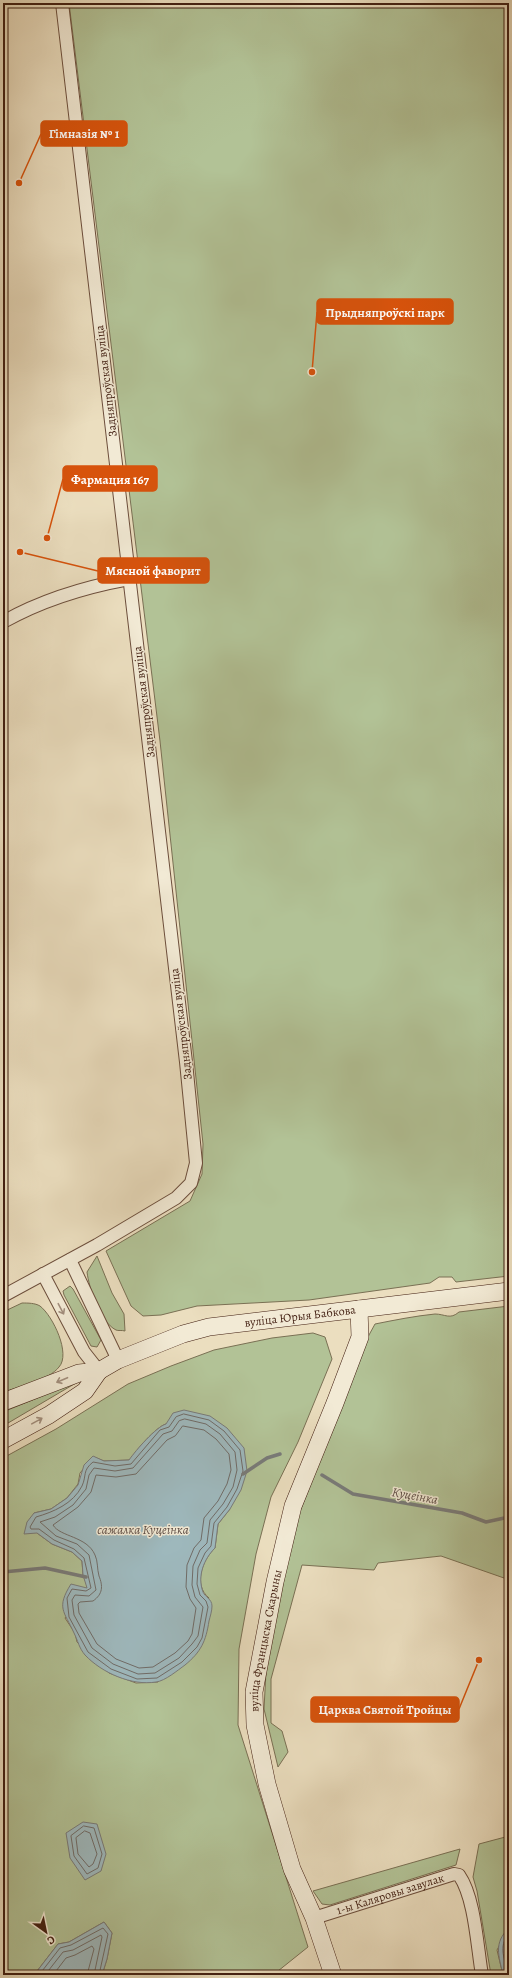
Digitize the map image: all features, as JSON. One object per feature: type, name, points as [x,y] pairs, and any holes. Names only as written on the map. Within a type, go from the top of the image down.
[{"type":"main road","name":"вуліца Юрыя Бабкова","points":[[99,1371],[118,1360],[183,1334],[210,1327],[509,1291]]},
{"type":"main road","name":"вуліца Францыска Скарыны","points":[[333,1975],[314,1918],[292,1869],[267,1784],[255,1725],[254,1692],[275,1582],[293,1506],[336,1403],[360,1337],[359,1309]]},
{"type":"main road","points":[[3,1402],[79,1373],[99,1371]]},
{"type":"main road","points":[[3,1440],[49,1415],[85,1390],[99,1371]]},
{"type":"street","name":"Задняпроўская вуліца","points":[[3,1296],[70,1260],[176,1198],[191,1183],[196,1164],[186,1062],[62,3]]},
{"type":"street","points":[[3,622],[22,612],[73,592],[129,579]]},
{"type":"street","points":[[70,1260],[118,1360]]},
{"type":"street","points":[[43,1274],[84,1352],[99,1371]]},
{"type":"street","name":"1-ы Каляровы завулак","points":[[314,1918],[454,1874],[459,1875],[465,1883],[471,1905],[482,1975]]},
{"type":"green space","points":[[69,3],[509,3],[509,1276],[456,1282],[452,1277],[439,1277],[430,1283],[309,1300],[197,1306],[161,1315],[143,1316],[131,1306],[106,1251],[190,1201],[202,1174],[203,1144],[160,741]]},
{"type":"green space","points":[[97,1256],[112,1293],[124,1314],[125,1331],[116,1330],[110,1326],[96,1304],[87,1272]]},
{"type":"green space","points":[[70,1286],[101,1340],[97,1347],[91,1346],[64,1295],[63,1291]]},
{"type":"green space","points":[[22,1303],[40,1306],[50,1318],[59,1335],[62,1345],[62,1361],[59,1367],[48,1376],[3,1392],[3,1312]]},
{"type":"green space","points":[[509,1306],[509,1577],[504,1578],[441,1556],[378,1563],[374,1570],[302,1565],[271,1679],[271,1723],[282,1731],[288,1752],[278,1767],[264,1709],[267,1653],[295,1524],[369,1335],[375,1324],[435,1314],[453,1316],[459,1312]]},
{"type":"green space","points":[[313,1333],[325,1337],[332,1359],[298,1442],[271,1497],[256,1554],[239,1649],[238,1725],[308,1947],[273,1975],[102,1975],[112,1933],[104,1922],[69,1942],[58,1944],[34,1975],[3,1975],[3,1458],[56,1429],[128,1384],[214,1350],[272,1338]],"holes":[[[166,1424],[230,1509],[218,1524],[215,1548],[206,1559],[201,1573],[201,1586],[204,1593],[209,1598],[158,1682],[136,1683],[109,1673],[77,1642],[75,1633],[65,1618],[88,1588],[83,1575],[82,1561],[72,1552],[52,1544],[37,1533],[34,1513],[51,1509],[67,1498],[78,1484],[80,1473],[94,1457],[104,1461],[130,1460],[141,1445],[157,1429]]]},
{"type":"green space","points":[[81,1380],[3,1426],[3,1412]]},
{"type":"green space","points":[[509,1836],[509,1928],[497,1950],[503,1975],[491,1975],[477,1891],[473,1877],[479,1844]]},
{"type":"green space","points":[[460,1849],[456,1865],[330,1905],[322,1904],[313,1891]]},
{"type":"water","name":"сажалка Куцеінка","points":[[184,1410],[210,1416],[227,1428],[244,1448],[247,1471],[241,1490],[230,1509],[218,1524],[215,1548],[208,1557],[201,1574],[201,1586],[203,1592],[211,1602],[212,1606],[202,1646],[191,1660],[167,1678],[156,1682],[137,1682],[109,1673],[85,1655],[65,1614],[63,1609],[64,1599],[71,1584],[87,1588],[83,1575],[82,1561],[72,1552],[52,1544],[37,1533],[24,1534],[27,1522],[34,1513],[51,1509],[67,1498],[78,1485],[84,1465],[93,1456],[104,1461],[129,1460],[157,1429],[166,1424],[173,1413]]},
{"type":"water","points":[[83,1822],[97,1824],[106,1854],[101,1871],[85,1880],[70,1858],[66,1833]]},
{"type":"water","points":[[104,1922],[112,1933],[102,1975],[34,1975],[58,1944],[69,1942]]},
{"type":"water","points":[[509,1928],[509,1975],[503,1975],[498,1950],[501,1939]]},
{"type":"waterway","name":"Куцеінка","points":[[243,1474],[267,1458],[280,1454]]},
{"type":"waterway","name":"Куцеінка","points":[[322,1475],[353,1494],[462,1513],[486,1522],[509,1517]]},
{"type":"waterway","name":"Куцеінка","points":[[3,1572],[45,1568],[86,1577]]},
{"type":"place","name":"Гімназія № 1","points":[[19,183]]},
{"type":"place","name":"Прыдняпроўскі парк","points":[[312,372]]},
{"type":"place","name":"Фармация 167","points":[[47,538]]},
{"type":"place","name":"Мясной фаворит","points":[[20,552]]},
{"type":"place","name":"Царква Святой Тройцы","points":[[479,1660]]}]
